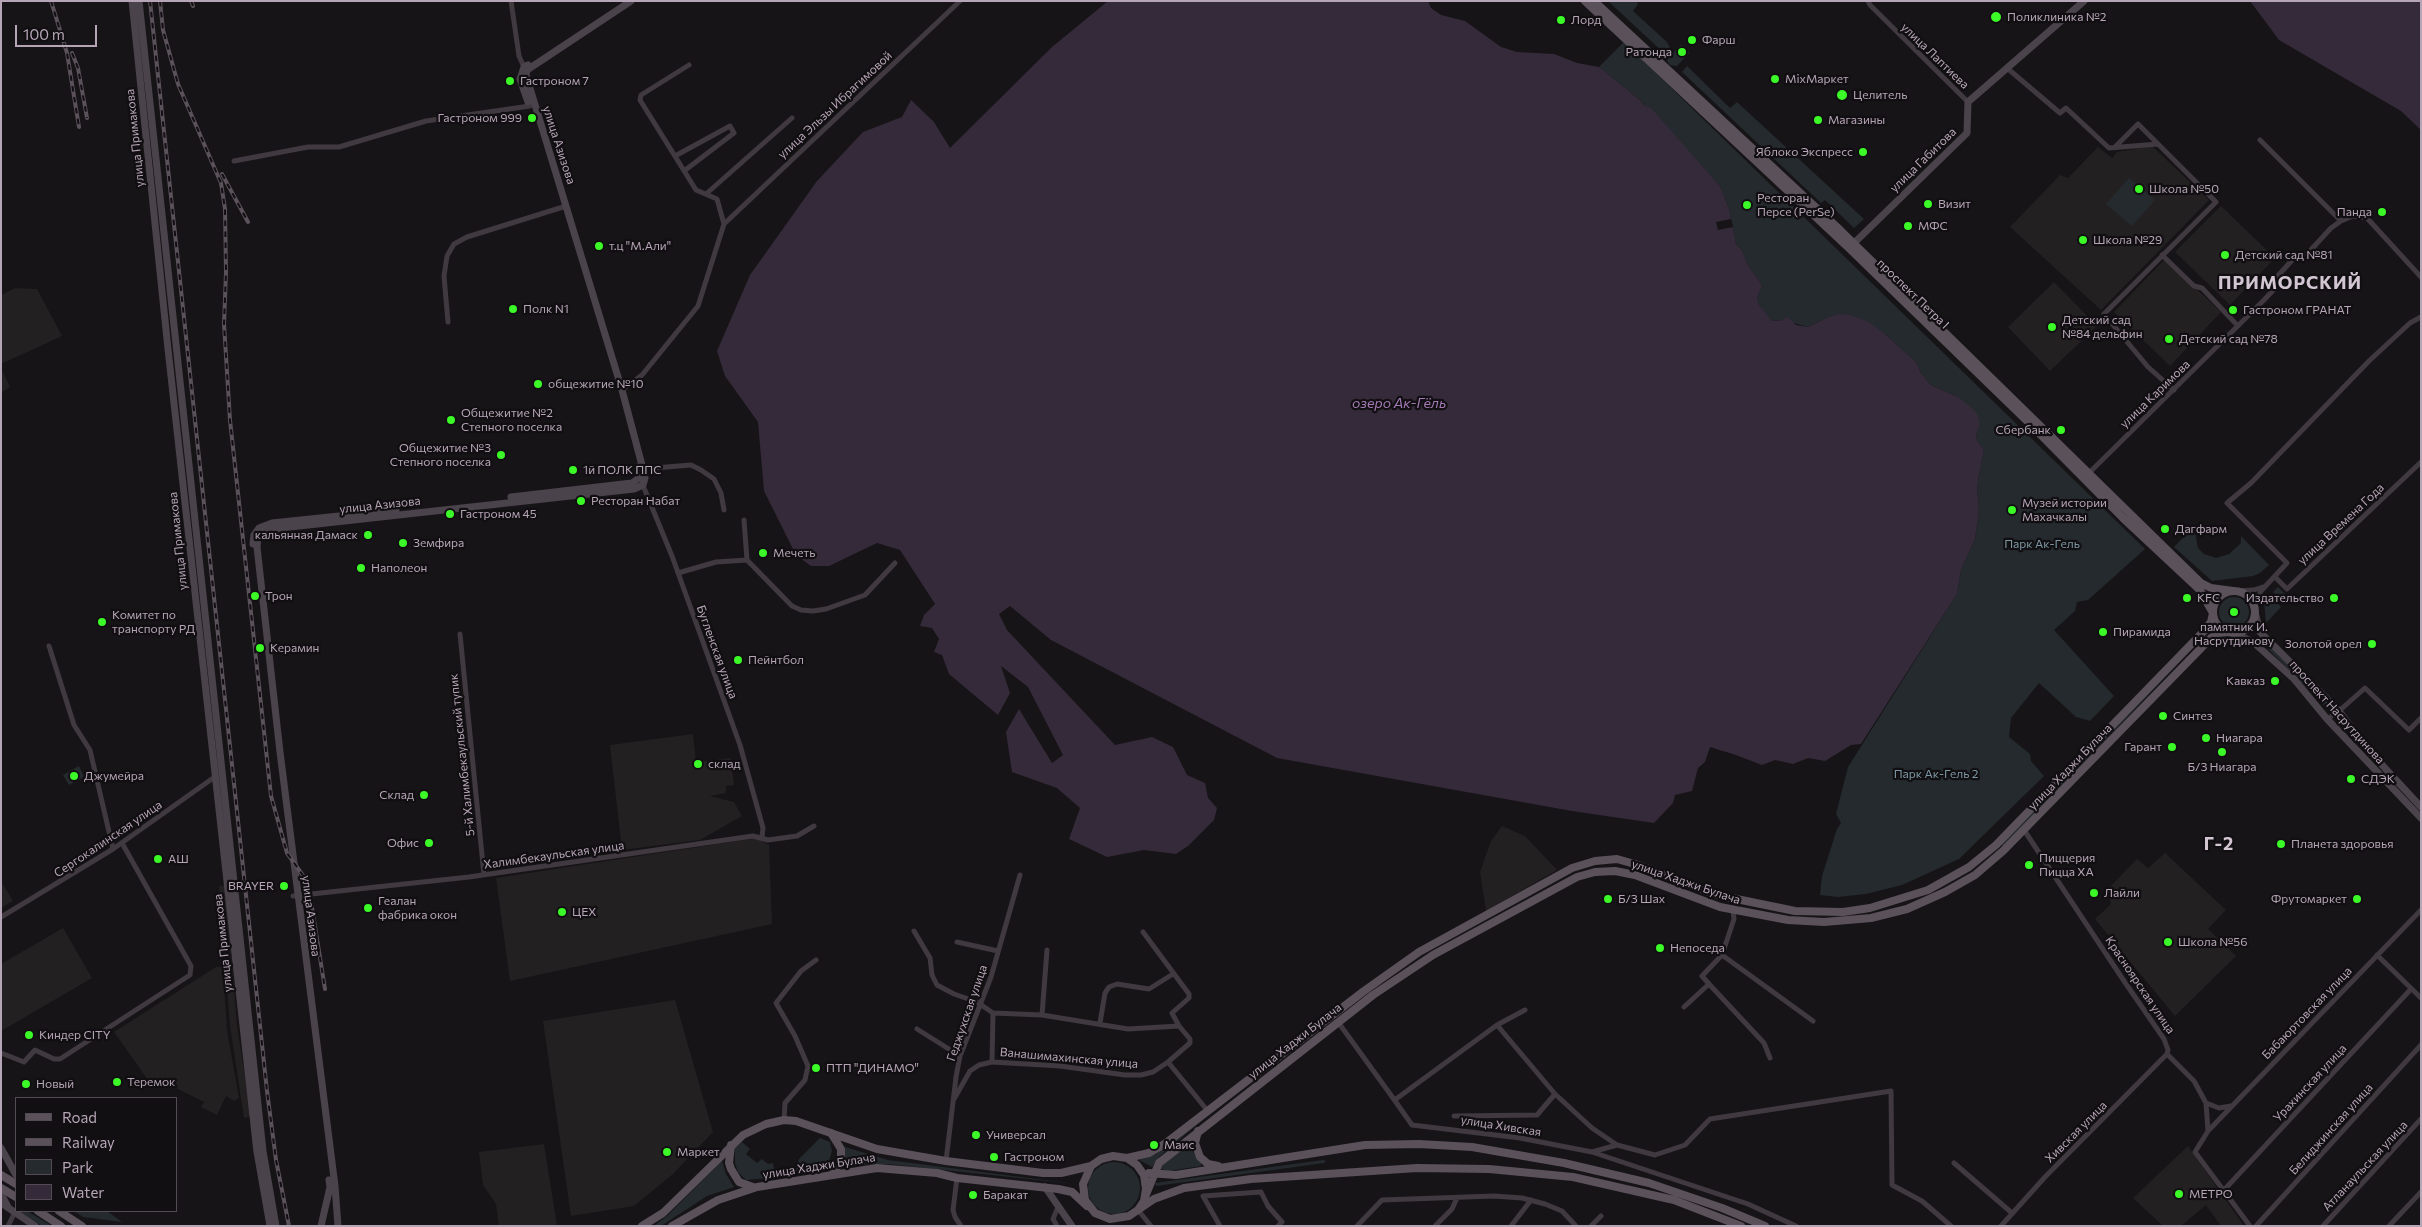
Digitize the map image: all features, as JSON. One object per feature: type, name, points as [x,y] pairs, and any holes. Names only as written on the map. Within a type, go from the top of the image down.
[{"type":"main road","name":"улица Примакова","points":[[132,1],[263,1151],[276,1226]]},
{"type":"main road","name":"улица Примакова","points":[[139,1],[257,1152],[270,1226]]},
{"type":"main road","points":[[524,67],[624,1]]},
{"type":"main road","name":"улица Азизова","points":[[338,1226],[295,896],[264,627],[252,547],[254,535],[259,528],[265,525],[641,481],[641,469],[622,390],[526,75],[527,70],[630,1]]},
{"type":"main road","name":"проспект Петра I","points":[[1585,1],[1851,245]]},
{"type":"main road","name":"проспект Петра I","points":[[1594,1],[1851,245],[2087,476],[2200,590],[2213,613]]},
{"type":"main road","points":[[1968,102],[2084,1]]},
{"type":"main road","name":"улица Азизова","points":[[524,67],[520,79],[594,306],[641,469]]},
{"type":"main road","name":"улица Габитова","points":[[1851,245],[1967,133],[1968,102]]},
{"type":"main road","name":"проспект Петра I","points":[[2087,476],[2201,583],[2211,588],[2233,591]]},
{"type":"main road","points":[[2213,613],[2218,599],[2224,594],[2233,591],[2247,596],[2254,608],[2254,618],[2249,626],[2240,632],[2229,632]]},
{"type":"main road","name":"проспект Насрутдинова","points":[[2254,608],[2260,632],[2339,711],[2366,746],[2421,807]]},
{"type":"main road","name":"улица Хаджи Булача","points":[[1127,1158],[1141,1156],[1158,1148],[1418,952],[1572,868],[1595,861],[1617,859],[1717,895],[1795,911],[1843,912],[1900,900],[1928,890],[1969,867],[1996,845],[2204,631],[2211,622],[2213,613]]},
{"type":"main road","name":"проспект Насрутдинова","points":[[2213,613],[2218,625],[2229,632],[2244,637],[2263,650],[2294,679],[2327,719],[2421,818]]},
{"type":"main road","points":[[2204,631],[2211,638]]},
{"type":"main road","name":"улица Хаджи Булача","points":[[1153,1174],[1160,1163],[1198,1131],[1373,995],[1433,955],[1577,877],[1595,872],[1616,871],[1651,881],[1733,910],[1788,920],[1824,922],[1871,918],[1916,906],[1975,875],[2024,830],[2211,638],[2220,633],[2229,632]]},
{"type":"main road","points":[[1996,845],[2002,851]]},
{"type":"main road","points":[[1969,867],[1975,875]]},
{"type":"main road","points":[[1651,881],[1654,871]]},
{"type":"main road","points":[[1332,1015],[1338,1022]]},
{"type":"main road","points":[[1207,1110],[1214,1118]]},
{"type":"main road","points":[[642,1226],[663,1213],[731,1145],[750,1131],[784,1120]]},
{"type":"main road","name":"улица Хаджи Булача","points":[[784,1120],[796,1121],[877,1149],[946,1161],[1043,1173],[1061,1173],[1091,1166]]},
{"type":"main road","points":[[1198,1131],[1195,1143],[1200,1157],[1208,1164],[1222,1167]]},
{"type":"main road","points":[[830,1133],[841,1149],[840,1161],[833,1174]]},
{"type":"main road","points":[[1741,1226],[1674,1200],[1624,1187],[1573,1177],[1489,1169],[1417,1168],[1251,1179],[1184,1188],[1154,1200],[1129,1216],[1114,1220],[1100,1217],[1090,1209],[1082,1188],[1085,1176],[1091,1166],[1109,1156],[1127,1158],[1142,1171],[1153,1174],[1176,1174],[1366,1146],[1418,1144],[1472,1147],[1625,1176],[1698,1199],[1765,1226]]},
{"type":"main road","points":[[731,1145],[729,1163],[736,1178],[744,1185],[756,1187]]},
{"type":"main road","points":[[1,1148],[15,1173]]},
{"type":"main road","name":"улица Хаджи Булача","points":[[672,1226],[718,1200],[756,1187],[877,1168],[937,1173],[957,1178],[1045,1187],[1072,1192],[1090,1209]]},
{"type":"main road","points":[[1142,1171],[1146,1184],[1145,1197]]},
{"type":"main road","points":[[1138,1210],[1153,1174]]},
{"type":"main road","points":[[1,1175],[15,1183]]},
{"type":"main road","name":"улица Азизова","points":[[321,1226],[332,1186]]},
{"type":"main road","points":[[1045,1187],[1072,1226]]},
{"type":"main road","points":[[1,1188],[15,1196]]},
{"type":"main road","points":[[1,1194],[5,1205],[35,1226]]},
{"type":"main road","points":[[40,1212],[61,1226]]},
{"type":"main road","points":[[61,1212],[82,1226]]},
{"type":"street","points":[[511,1],[519,56],[524,67]]},
{"type":"street","name":"улица Эльзы Ибрагимовой","points":[[724,224],[960,1]]},
{"type":"street","name":"улица Лаптиева","points":[[1868,1],[1944,80],[1968,102]]},
{"type":"street","points":[[622,390],[642,374],[698,306],[724,224],[717,199],[696,190],[640,98],[641,95],[689,65]]},
{"type":"street","points":[[2007,68],[2060,113],[2066,108],[2108,148],[2158,144]]},
{"type":"street","points":[[234,161],[308,147],[339,147],[426,121],[530,106]]},
{"type":"street","points":[[706,194],[792,118]]},
{"type":"street","points":[[2116,146],[2138,124],[2216,202],[2104,315],[2148,367],[2174,390]]},
{"type":"street","points":[[675,156],[730,126],[734,133],[684,172]]},
{"type":"street","points":[[2260,140],[2342,221],[2354,216],[2367,218],[2421,277]]},
{"type":"street","points":[[448,322],[444,276],[447,256],[454,244],[467,237],[563,207]]},
{"type":"street","name":"улица Каримова","points":[[2087,476],[2278,285],[2276,278],[2294,258],[2308,253],[2331,228],[2342,221]]},
{"type":"street","points":[[2162,255],[2194,286],[2202,288],[2238,326]]},
{"type":"street","points":[[2254,608],[2258,595],[2287,563],[2227,503],[2251,483],[2369,361],[2410,323],[2421,317]]},
{"type":"street","name":"улица Времена Года","points":[[2275,577],[2286,589],[2421,462]]},
{"type":"street","points":[[641,469],[691,466],[701,470],[714,479],[721,493],[724,510]]},
{"type":"street","name":"Бугленская улица","points":[[641,481],[678,573],[740,745],[763,828],[762,838]]},
{"type":"street","points":[[744,520],[746,560],[792,606],[801,610],[826,609],[865,595],[894,563]]},
{"type":"street","points":[[678,573],[716,562],[746,560]]},
{"type":"street","points":[[2233,591],[2254,590],[2268,584]]},
{"type":"street","name":"5-й Халимбекаульский тупик","points":[[460,634],[484,875]]},
{"type":"street","points":[[49,646],[74,725],[90,750],[113,849]]},
{"type":"street","points":[[2327,719],[2366,688],[2409,730],[2421,718]]},
{"type":"street","name":"Сергокалинская улица","points":[[1,917],[113,849],[219,775]]},
{"type":"street","name":"Халимбекаульская улица","points":[[295,896],[484,875],[753,836],[768,840],[797,836],[814,826]]},
{"type":"street","name":"Красноярская улица","points":[[2024,830],[2164,1038],[2168,1050],[2167,1054],[2194,1081],[2206,1103],[2208,1131]]},
{"type":"street","points":[[1,1053],[24,1062],[34,1050],[54,1059],[60,1059],[190,975],[191,966],[122,843]]},
{"type":"street","name":"Геджухская улица","points":[[946,1161],[960,1056],[982,1005],[1020,875]]},
{"type":"street","points":[[1733,910],[1734,919],[1722,955],[1702,976],[1764,1043],[1770,1058]]},
{"type":"street","name":"Бабаюртовская улица","points":[[2208,1131],[2421,910]]},
{"type":"street","points":[[914,931],[930,958],[934,980],[954,994],[982,1005],[993,1013],[1042,1015],[1128,1028],[1179,1026],[1172,1012],[1190,996],[1143,932]]},
{"type":"street","points":[[957,942],[998,951]]},
{"type":"street","points":[[1042,1015],[1047,950]]},
{"type":"street","points":[[1722,955],[1813,1021]]},
{"type":"street","points":[[2378,955],[2421,998]]},
{"type":"street","points":[[784,1120],[785,1103],[804,1080],[808,1066],[790,1026],[776,1003],[801,971],[816,960]]},
{"type":"street","points":[[1100,1023],[1105,993],[1109,987],[1117,984],[1149,989],[1173,974]]},
{"type":"street","points":[[1684,1007],[1709,984]]},
{"type":"street","name":"Урахинская улица","points":[[2224,1190],[2411,989]]},
{"type":"street","points":[[1395,1098],[1497,1025],[1525,1010]]},
{"type":"street","points":[[992,1062],[993,1013]]},
{"type":"street","name":"улица Хивская","points":[[1338,1022],[1395,1098],[1412,1125],[1520,1138],[1592,1152],[1617,1145]]},
{"type":"street","points":[[1497,1025],[1555,1094],[1592,1128],[1617,1145],[1655,1155],[1685,1145],[1710,1119],[1891,1091],[1892,1185],[1922,1201],[1951,1226]]},
{"type":"street","name":"Ванашимахинская улица","points":[[954,1099],[970,1072],[979,1065],[992,1062],[1060,1066],[1125,1075],[1153,1072],[1190,1043],[1190,1039],[1179,1026]]},
{"type":"street","points":[[917,1028],[960,1056]]},
{"type":"street","name":"Белиджинская улица","points":[[2256,1226],[2421,1045]]},
{"type":"street","name":"Хивская улица","points":[[2001,1226],[2045,1177],[2167,1054]]},
{"type":"street","points":[[1168,1062],[1207,1110]]},
{"type":"street","points":[[1454,1116],[1537,1115],[1555,1094]]},
{"type":"street","points":[[2206,1103],[2219,1108],[2232,1106]]},
{"type":"street","name":"Атланаульская улица","points":[[2323,1226],[2421,1119]]},
{"type":"street","points":[[2208,1131],[2195,1152],[2250,1226]]},
{"type":"street","points":[[1592,1152],[1740,1201],[1796,1226]]},
{"type":"street","points":[[1954,1163],[2012,1213]]},
{"type":"street","points":[[957,1178],[954,1210],[955,1218],[961,1226]]},
{"type":"street","points":[[1220,1226],[1203,1196],[1261,1192],[1280,1224]]},
{"type":"street","points":[[2390,1226],[2421,1192]]},
{"type":"street","points":[[1357,1226],[1382,1200],[1494,1196],[1531,1200],[1562,1211],[1576,1226]]},
{"type":"street","points":[[1435,1226],[1452,1209],[1457,1198]]},
{"type":"street","points":[[1511,1226],[1531,1200]]},
{"type":"street","points":[[1056,1226],[1053,1219],[1058,1207]]},
{"type":"street","points":[[1138,1210],[1151,1226]]},
{"type":"street","points":[[8,1226],[15,1212]]},
{"type":"street","points":[[1591,1226],[1601,1216]]},
{"type":"shaded area","points":[[2152,146],[2209,200],[2101,310],[2010,227],[2060,175],[2068,178],[2098,147],[2112,158],[2117,152]]},
{"type":"shaded area","name":"Детский сад №81","points":[[2221,206],[2275,258],[2230,305],[2175,252]]},
{"type":"shaded area","name":"Детский сад №78","points":[[2165,259],[2221,312],[2170,366],[2114,312]]},
{"type":"shaded area","name":"Детский сад №84 дельфин","points":[[2054,282],[2097,326],[2050,371],[2008,327]]},
{"type":"shaded area","points":[[15,288],[37,289],[62,336],[1,364],[1,295]]},
{"type":"shaded area","points":[[1,368],[10,387],[1,393]]},
{"type":"shaded area","points":[[693,734],[696,762],[731,758],[734,785],[726,786],[726,793],[710,796],[734,802],[742,816],[700,840],[622,850],[610,745]]},
{"type":"shaded area","points":[[1502,826],[1525,836],[1557,870],[1486,911],[1480,872],[1491,841]]},
{"type":"shaded area","points":[[757,838],[769,845],[772,924],[510,981],[496,878]]},
{"type":"shaded area","name":"Школа №56","points":[[2165,853],[2226,910],[2208,929],[2236,956],[2175,1016],[2095,919],[2111,904],[2108,889],[2137,859],[2148,868]]},
{"type":"shaded area","points":[[1,881],[13,901],[1,908]]},
{"type":"shaded area","points":[[225,885],[237,1025],[251,1116],[244,1118],[230,1026],[219,886]]},
{"type":"shaded area","points":[[63,928],[92,978],[1,1031],[1,964]]},
{"type":"shaded area","points":[[216,967],[223,967],[227,1031],[239,1098],[234,1101],[226,1096],[217,1115],[201,1107],[204,1102],[178,1089],[166,1080],[153,1087],[114,1032]]},
{"type":"shaded area","points":[[675,1000],[713,1132],[673,1174],[634,1206],[571,1216],[543,1021]]},
{"type":"shaded area","points":[[544,1144],[557,1226],[499,1226],[496,1204],[483,1185],[479,1152]]},
{"type":"shaded area","points":[[2188,1146],[2244,1226],[2221,1226],[2206,1205],[2181,1226],[2163,1226],[2133,1198]]},
{"type":"green space","points":[[1608,1],[1636,1],[1638,4],[1633,11],[1667,42],[1671,50],[1666,55]]},
{"type":"green space","points":[[1624,42],[2145,549],[2088,600],[2077,602],[2075,611],[2054,630],[2114,696],[2090,721],[2076,717],[2039,683],[2011,718],[2009,737],[2030,754],[2031,761],[2044,776],[1959,859],[1902,885],[1866,894],[1838,897],[1820,895],[1822,876],[1837,829],[1841,823],[1836,814],[1848,767],[1957,594],[1961,570],[1975,539],[1979,510],[1977,487],[1984,449],[1977,441],[1976,433],[1958,397],[1931,385],[1921,373],[1916,362],[1884,333],[1850,315],[1828,317],[1808,327],[1783,320],[1772,321],[1759,306],[1757,298],[1762,285],[1748,265],[1742,250],[1736,244],[1729,209],[1720,186],[1651,109],[1643,105],[1640,100],[1599,67]]},
{"type":"green space","points":[[1681,45],[1689,53],[1677,66],[1670,65],[1667,61],[1668,58]]},
{"type":"green space","points":[[1687,66],[1730,108],[1737,102],[1864,219],[1854,228],[1825,200],[1821,203],[1682,72]]},
{"type":"green space","points":[[2129,178],[2155,200],[2132,226],[2106,204]]},
{"type":"green space","points":[[2191,530],[2195,533],[2198,548],[2204,554],[2216,558],[2229,554],[2241,543],[2241,536],[2269,565],[2253,576],[2212,581],[2174,547]]},
{"type":"green space","points":[[2278,587],[2289,598],[2284,603],[2273,592]]},
{"type":"green space","points":[[2269,594],[2281,607],[2266,623],[2264,600]]},
{"type":"green space","points":[[2234,597],[2245,601],[2249,612],[2245,623],[2234,627],[2223,623],[2219,612],[2223,601]]},
{"type":"green space","points":[[2205,635],[2003,846],[2001,844],[2177,661]]},
{"type":"green space","points":[[2260,636],[2334,709],[2331,712],[2257,638]]},
{"type":"green space","name":"Джумейра","points":[[79,766],[84,777],[69,785],[63,775]]},
{"type":"green space","points":[[1206,1117],[1159,1157],[1152,1167],[1139,1160],[1156,1154]]},
{"type":"green space","points":[[820,1138],[830,1142],[832,1151],[828,1164],[795,1173],[799,1159]]},
{"type":"green space","points":[[742,1142],[750,1149],[746,1154],[757,1163],[762,1159],[768,1164],[773,1163],[774,1170],[788,1168],[780,1177],[746,1180],[738,1172],[735,1163],[735,1148]]},
{"type":"green space","points":[[1188,1144],[1201,1163],[1201,1166],[1169,1171],[1160,1169],[1167,1160]]},
{"type":"green space","points":[[845,1147],[888,1160],[1076,1184],[888,1164],[844,1165]]},
{"type":"green space","points":[[722,1161],[726,1174],[734,1187],[707,1196],[661,1226],[654,1226],[667,1216]]},
{"type":"green space","points":[[1326,1161],[1324,1163],[1156,1186],[1155,1183]]},
{"type":"green space","points":[[1114,1162],[1124,1164],[1132,1170],[1138,1178],[1140,1188],[1138,1198],[1132,1206],[1124,1212],[1114,1214],[1104,1212],[1096,1206],[1090,1198],[1088,1188],[1090,1178],[1096,1170],[1104,1164]]},
{"type":"green space","points":[[20,1212],[29,1212],[52,1226],[42,1226]]},
{"type":"green space","points":[[76,1212],[108,1212],[122,1222],[83,1217]]},
{"type":"water","name":"озеро Ак-Гёль","points":[[1108,1],[1428,1],[1431,8],[1441,15],[1465,21],[1501,47],[1517,52],[1554,54],[1577,63],[1599,67],[1640,100],[1643,105],[1651,108],[1720,186],[1729,209],[1736,244],[1742,250],[1748,265],[1762,285],[1757,298],[1759,305],[1772,321],[1783,320],[1787,317],[1796,325],[1808,327],[1828,317],[1840,314],[1850,315],[1867,321],[1884,333],[1916,362],[1921,373],[1931,385],[1958,397],[1974,410],[1978,416],[1980,426],[1976,433],[1977,441],[1984,449],[1977,487],[1979,510],[1975,539],[1961,570],[1957,594],[1861,744],[1851,745],[1825,761],[1808,758],[1793,764],[1775,760],[1762,765],[1710,747],[1705,762],[1698,768],[1692,791],[1675,795],[1673,803],[1654,823],[1572,811],[1277,758],[1051,640],[1010,606],[999,614],[1007,630],[1115,745],[1152,737],[1173,747],[1187,775],[1205,783],[1208,798],[1217,808],[1214,820],[1188,846],[1176,854],[1144,850],[1107,857],[1069,839],[1080,808],[1057,788],[1012,772],[1006,732],[1019,709],[1052,763],[1063,755],[1028,687],[1001,666],[1010,693],[998,715],[949,674],[942,655],[934,652],[939,639],[932,628],[920,626],[924,615],[935,604],[900,550],[877,543],[829,566],[811,566],[796,555],[764,491],[758,422],[725,376],[717,351],[750,275],[817,181],[863,132],[902,117],[911,100],[934,122],[950,148],[1052,47]]},
{"type":"water","points":[[2250,1],[2421,1],[2421,130],[2401,111],[2279,40]]},
{"type":"pier","points":[[1731,219],[1733,227],[1718,230],[1716,222]]},
{"type":"railway","points":[[51,1],[67,53],[79,127]]},
{"type":"railway","points":[[150,1],[267,1091],[276,1160],[289,1226]]},
{"type":"railway","points":[[160,1],[163,30],[178,84],[221,183],[225,209],[226,272],[224,324],[230,420],[271,796],[287,853],[304,877],[310,895],[325,989]]},
{"type":"railway","points":[[191,1],[193,6]]},
{"type":"railway","points":[[72,53],[78,68],[87,118]]},
{"type":"railway","points":[[222,174],[248,222]]},
{"type":"place","name":"Поликлиника №2","points":[[1996,17]]},
{"type":"place","name":"Лорд","points":[[1561,20]]},
{"type":"place","name":"Фарш","points":[[1692,40]]},
{"type":"place","name":"Ратонда","points":[[1682,52]]},
{"type":"place","name":"MixМаркет","points":[[1775,79]]},
{"type":"place","name":"Гастроном 7","points":[[510,81]]},
{"type":"place","name":"Целитель","points":[[1842,95]]},
{"type":"place","name":"Гастроном 999","points":[[532,118]]},
{"type":"place","name":"Магазины","points":[[1818,120]]},
{"type":"place","name":"Яблоко Экспресс","points":[[1863,152]]},
{"type":"place","name":"Школа №50","points":[[2139,189]]},
{"type":"place","name":"Визит","points":[[1928,204]]},
{"type":"place","name":"Ресторан Персе (PerSe)","points":[[1747,205]]},
{"type":"place","name":"Панда","points":[[2382,212]]},
{"type":"place","name":"МФС","points":[[1908,226]]},
{"type":"place","name":"Школа №29","points":[[2083,240]]},
{"type":"place","name":"т.ц \"М.Али\"","points":[[599,246]]},
{"type":"place","name":"Детский сад №81","points":[[2225,255]]},
{"type":"place","name":"Полк N1","points":[[513,309]]},
{"type":"place","name":"Гастроном ГРАНАТ","points":[[2233,310]]},
{"type":"place","name":"Детский сад №84 дельфин","points":[[2052,327]]},
{"type":"place","name":"Детский сад №78","points":[[2169,339]]},
{"type":"place","name":"общежитие №10","points":[[538,384]]},
{"type":"place","name":"Общежитие №2 Степного поселка","points":[[451,420]]},
{"type":"place","name":"Сбербанк","points":[[2061,430]]},
{"type":"place","name":"Общежитие №3 Степного поселка","points":[[501,455]]},
{"type":"place","name":"1й ПОЛК ППС","points":[[573,470]]},
{"type":"place","name":"Ресторан Набат","points":[[581,501]]},
{"type":"place","name":"Музей истории Махачкалы","points":[[2012,510]]},
{"type":"place","name":"Гастроном 45","points":[[450,514]]},
{"type":"place","name":"Дагфарм","points":[[2165,529]]},
{"type":"place","name":"кальянная Дамаск","points":[[368,535]]},
{"type":"place","name":"Земфира","points":[[403,543]]},
{"type":"place","name":"Мечеть","points":[[763,553]]},
{"type":"place","name":"Наполеон","points":[[361,568]]},
{"type":"place","name":"Трон","points":[[255,596]]},
{"type":"place","name":"KFC","points":[[2187,598]]},
{"type":"place","name":"Издательство","points":[[2334,598]]},
{"type":"place","name":"памятник И. Насрутдинову","points":[[2234,612]]},
{"type":"place","name":"Комитет по транспорту РД","points":[[102,622]]},
{"type":"place","name":"Пирамида","points":[[2103,632]]},
{"type":"place","name":"Золотой орел","points":[[2372,644]]},
{"type":"place","name":"Керамин","points":[[260,648]]},
{"type":"place","name":"Пейнтбол","points":[[738,660]]},
{"type":"place","name":"Кавказ","points":[[2275,681]]},
{"type":"place","name":"Синтез","points":[[2163,716]]},
{"type":"place","name":"Ниагара","points":[[2206,738]]},
{"type":"place","name":"Гарант","points":[[2172,747]]},
{"type":"place","name":"Б/З Ниагара","points":[[2222,752]]},
{"type":"place","name":"склад","points":[[698,764]]},
{"type":"place","name":"Джумейра","points":[[74,776]]},
{"type":"place","name":"СДЭК","points":[[2351,779]]},
{"type":"place","name":"Склад","points":[[424,795]]},
{"type":"place","name":"Офис","points":[[429,843]]},
{"type":"place","name":"Планета здоровья","points":[[2281,844]]},
{"type":"place","name":"АШ","points":[[158,859]]},
{"type":"place","name":"Пиццерия Пицца ХА","points":[[2029,865]]},
{"type":"place","name":"BRAYER","points":[[284,886]]},
{"type":"place","name":"Лайли","points":[[2094,893]]},
{"type":"place","name":"Б/З Шах","points":[[1608,899]]},
{"type":"place","name":"Фрутомаркет","points":[[2357,899]]},
{"type":"place","name":"Геалан фабрика окон","points":[[368,908]]},
{"type":"place","name":"ЦЕХ","points":[[562,912]]},
{"type":"place","name":"Школа №56","points":[[2168,942]]},
{"type":"place","name":"Непоседа","points":[[1660,948]]},
{"type":"place","name":"Киндер CITY","points":[[29,1035]]},
{"type":"place","name":"ПТП \"ДИНАМО\"","points":[[816,1068]]},
{"type":"place","name":"Теремок","points":[[117,1082]]},
{"type":"place","name":"Новый","points":[[26,1084]]},
{"type":"place","name":"Универсал","points":[[976,1135]]},
{"type":"place","name":"Маис","points":[[1154,1145]]},
{"type":"place","name":"Маркет","points":[[667,1152]]},
{"type":"place","name":"Гастроном","points":[[994,1157]]},
{"type":"place","name":"МЕТРО","points":[[2179,1194]]},
{"type":"place","name":"Баракат","points":[[973,1195]]},
{"type":"district","name":"ПРИМОРСКИЙ","points":[[2290,283]]},
{"type":"district","name":"Г-2","points":[[2219,844]]},
{"type":"park label","name":"Парк Ак-Гель","points":[[2042,544]]},
{"type":"park label","name":"Парк Ак-Гель 2","points":[[1936,774]]}]
